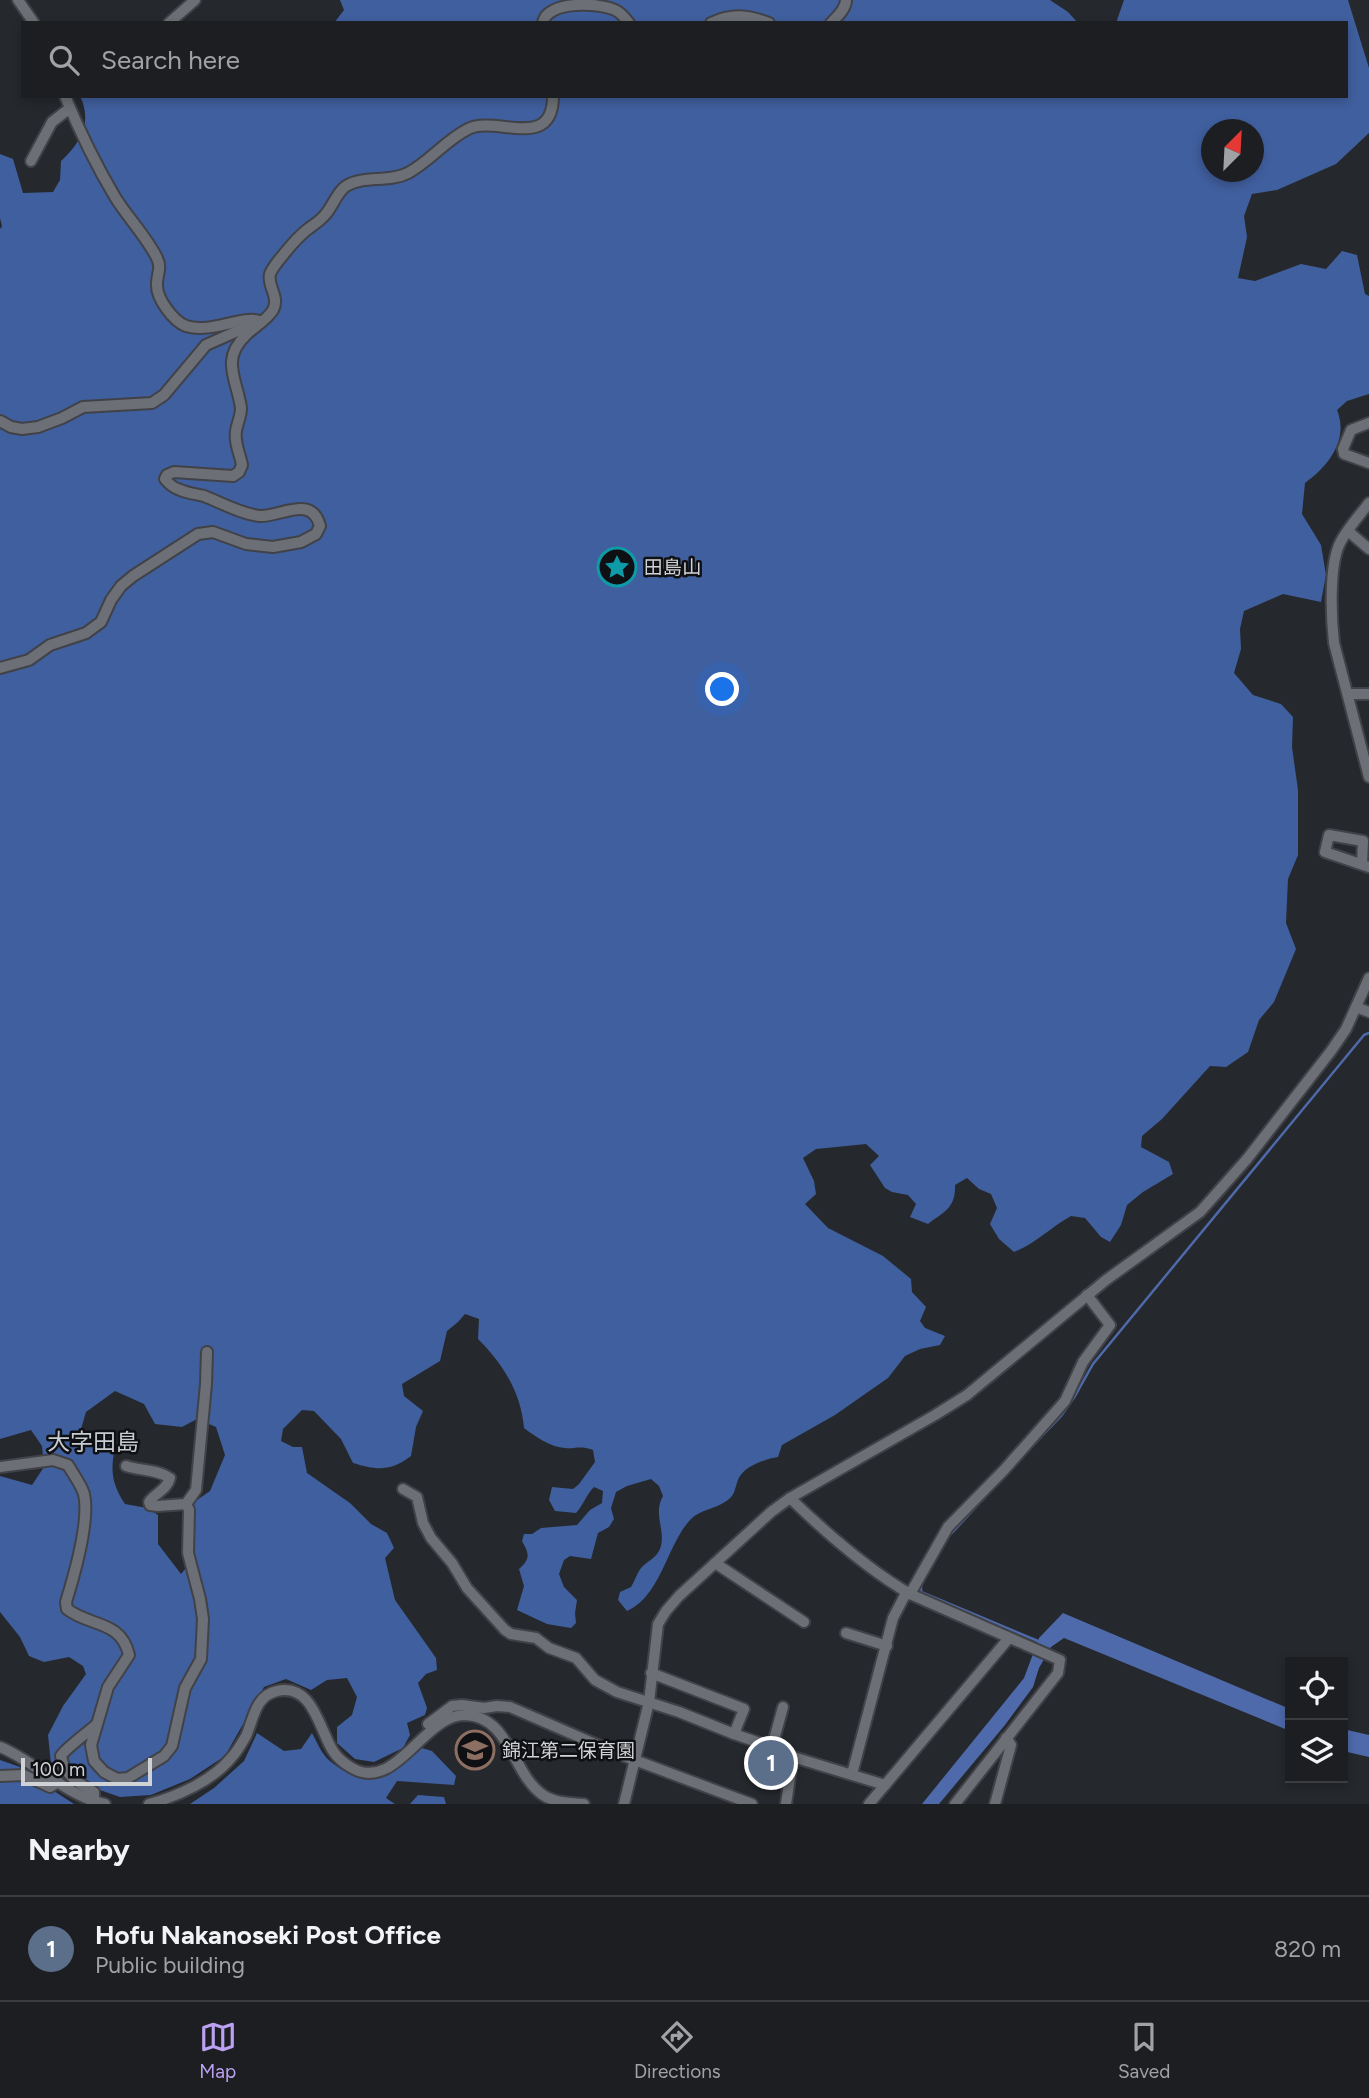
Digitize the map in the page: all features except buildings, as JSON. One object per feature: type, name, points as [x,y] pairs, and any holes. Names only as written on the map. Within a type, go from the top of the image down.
[{"type":"street","points":[[171,21],[195,0]]},
{"type":"street","points":[[833,21],[841,13],[846,0]]},
{"type":"street","points":[[21,1],[33,21]]},
{"type":"street","points":[[543,21],[548,11],[565,5],[575,5],[609,8],[627,21]]},
{"type":"street","points":[[716,21],[727,16],[744,16],[762,21]]},
{"type":"street","points":[[66,98],[116,198],[155,254],[160,272],[156,284],[165,307],[186,326],[211,327],[249,319],[261,321]]},
{"type":"street","points":[[0,421],[22,429],[62,418],[83,407],[152,403],[164,395],[206,345],[261,321],[271,312],[275,306],[275,298],[270,274],[294,241],[327,214],[345,187],[356,182],[405,174],[443,145],[479,125],[522,130],[534,127],[549,116],[553,98]]},
{"type":"street","points":[[31,161],[52,122],[70,108]]},
{"type":"street","points":[[0,668],[29,660],[50,645],[86,633],[101,622],[121,586],[198,534],[213,532],[246,544],[273,547],[301,542],[316,534],[320,526],[318,518],[310,511],[287,510],[271,516],[257,516],[178,490],[165,480],[167,475],[174,472],[233,476],[239,472],[242,465],[235,445],[235,433],[241,408],[231,365],[233,353],[240,341],[259,326],[261,321]]},
{"type":"street","points":[[1369,423],[1351,430],[1343,449],[1344,454],[1369,463]]},
{"type":"street","points":[[1369,503],[1340,543],[1334,561],[1332,625],[1334,643],[1369,777]]},
{"type":"street","points":[[1348,531],[1369,549]]},
{"type":"street","points":[[1348,694],[1369,694]]},
{"type":"street","points":[[624,1804],[649,1702],[658,1624],[679,1596],[790,1497],[967,1395],[1087,1295],[1200,1212],[1247,1159],[1331,1051],[1346,1028],[1369,978]]},
{"type":"street","points":[[1356,1007],[1369,1012]]},
{"type":"street","points":[[852,1774],[893,1618],[905,1595],[910,1594],[948,1527],[1004,1470],[1065,1401],[1083,1362],[1110,1325],[1087,1295]]},
{"type":"street","points":[[186,1504],[196,1490],[198,1480],[207,1352]]},
{"type":"street","points":[[0,1467],[53,1460],[68,1465],[84,1494],[85,1516],[66,1602],[67,1609],[73,1614],[100,1623],[118,1633],[127,1644],[129,1655],[108,1688],[91,1745],[94,1761],[104,1772],[117,1779],[128,1778],[164,1756],[172,1746],[185,1688],[201,1659],[203,1619],[188,1553],[189,1510],[186,1504]]},
{"type":"street","points":[[127,1466],[140,1471],[158,1472],[170,1478],[163,1490],[150,1499],[150,1505],[186,1504]]},
{"type":"street","points":[[403,1489],[417,1497],[423,1523],[431,1538],[452,1563],[467,1588],[511,1634],[536,1638],[549,1648],[576,1658],[602,1686],[679,1712],[789,1753],[793,1757],[885,1785]]},
{"type":"street","points":[[790,1497],[808,1516],[891,1583],[910,1594],[1060,1660],[1058,1673],[955,1804]]},
{"type":"street","points":[[715,1563],[804,1622]]},
{"type":"street","points":[[846,1633],[887,1646]]},
{"type":"street","points":[[869,1804],[1009,1639]]},
{"type":"street","points":[[651,1673],[744,1709],[734,1734]]},
{"type":"street","points":[[149,1804],[180,1793],[222,1768],[246,1735],[262,1699],[280,1690],[289,1690],[303,1696],[312,1706],[334,1753],[342,1762],[356,1770],[370,1773],[386,1769],[447,1719],[462,1715],[478,1717],[499,1733],[534,1787],[542,1794],[553,1800],[584,1804]]},
{"type":"street","points":[[416,1745],[414,1739],[452,1706],[463,1704],[484,1709],[497,1706],[520,1710],[570,1734],[752,1804]]},
{"type":"street","points":[[772,1747],[783,1707]]},
{"type":"street","points":[[96,1725],[64,1750],[61,1756],[65,1769],[74,1779],[94,1791],[99,1803]]},
{"type":"street","points":[[995,1804],[1011,1745],[1006,1738]]},
{"type":"street","points":[[0,1747],[18,1755],[78,1794],[99,1803]]},
{"type":"street","points":[[786,1804],[793,1757]]},
{"type":"street","points":[[0,1776],[24,1774],[50,1787],[58,1782]]},
{"type":"shaded area","points":[[340,0],[1050,0],[1076,21],[336,21],[344,10]]},
{"type":"shaded area","points":[[1124,0],[1348,0],[1369,68],[1369,133],[1336,164],[1277,190],[1252,194],[1244,216],[1247,237],[1238,278],[1255,281],[1301,264],[1326,269],[1342,251],[1357,255],[1365,294],[1369,296],[1369,394],[1347,401],[1337,410],[1340,431],[1334,451],[1322,468],[1305,483],[1302,514],[1321,545],[1326,575],[1321,602],[1283,594],[1244,611],[1240,629],[1241,649],[1234,673],[1253,695],[1281,704],[1293,717],[1292,747],[1298,790],[1298,855],[1288,879],[1286,923],[1296,949],[1274,1002],[1259,1020],[1248,1052],[1226,1067],[1210,1066],[1162,1119],[1142,1136],[1141,1147],[1169,1162],[1173,1174],[1127,1205],[1121,1225],[1110,1242],[1101,1237],[1085,1218],[1071,1216],[1014,1252],[999,1239],[990,1224],[997,1208],[991,1194],[979,1189],[967,1178],[955,1185],[955,1193],[948,1209],[928,1224],[910,1217],[916,1204],[908,1195],[885,1188],[870,1165],[879,1156],[866,1144],[816,1149],[803,1158],[814,1181],[816,1194],[805,1204],[828,1228],[883,1256],[911,1279],[912,1292],[926,1307],[920,1321],[925,1328],[945,1336],[940,1345],[920,1349],[905,1356],[888,1378],[835,1415],[782,1445],[778,1457],[757,1463],[743,1472],[732,1496],[690,1520],[648,1594],[639,1604],[627,1611],[618,1600],[620,1592],[631,1587],[640,1569],[660,1550],[662,1533],[659,1509],[663,1496],[659,1486],[651,1479],[616,1492],[611,1508],[614,1519],[609,1527],[598,1533],[591,1559],[570,1556],[564,1560],[559,1574],[564,1587],[577,1600],[576,1623],[571,1628],[547,1624],[517,1610],[524,1586],[519,1569],[528,1556],[522,1541],[524,1534],[532,1534],[541,1528],[577,1525],[590,1510],[602,1503],[603,1491],[594,1487],[576,1513],[555,1511],[549,1500],[552,1487],[573,1489],[579,1484],[595,1462],[593,1450],[554,1446],[524,1428],[519,1402],[509,1379],[478,1339],[479,1319],[465,1314],[447,1331],[440,1361],[402,1384],[404,1396],[423,1411],[416,1427],[411,1456],[396,1465],[383,1468],[353,1463],[341,1439],[314,1411],[302,1410],[283,1429],[281,1441],[293,1447],[302,1447],[307,1473],[350,1503],[371,1524],[387,1533],[394,1548],[385,1558],[395,1600],[436,1658],[437,1670],[426,1674],[418,1683],[427,1708],[425,1715],[407,1723],[410,1735],[403,1748],[374,1762],[355,1759],[337,1743],[337,1727],[352,1715],[357,1697],[347,1678],[327,1680],[311,1690],[286,1679],[264,1687],[225,1756],[190,1779],[151,1795],[120,1797],[97,1789],[75,1773],[61,1772],[51,1764],[48,1735],[63,1706],[86,1674],[83,1666],[69,1657],[44,1662],[29,1656],[20,1637],[0,1612],[0,1476],[32,1485],[44,1467],[42,1446],[31,1430],[0,1439],[0,154],[13,159],[23,193],[53,192],[60,180],[61,161],[79,140],[85,124],[81,98],[1348,98],[1348,21],[1117,21]],"holes":[[[115,1391],[144,1404],[155,1424],[182,1427],[197,1419],[216,1427],[225,1455],[210,1491],[194,1502],[190,1563],[181,1574],[158,1544],[158,1515],[147,1508],[125,1504],[121,1497],[113,1477],[115,1448],[108,1440],[85,1437],[81,1429],[86,1412]]]},
{"type":"shaded area","points":[[1063,1613],[1285,1707],[1285,1729],[1064,1638],[1051,1647],[1039,1668],[1033,1687],[1005,1725],[939,1804],[922,1804],[1024,1678],[1039,1638]]},
{"type":"shaded area","points":[[1348,1730],[1369,1735],[1369,1757],[1348,1752]]},
{"type":"shaded area","points":[[257,1733],[284,1751],[301,1749],[312,1733],[330,1761],[354,1775],[378,1775],[390,1771],[422,1748],[432,1751],[456,1776],[454,1785],[397,1781],[386,1798],[395,1804],[190,1804],[214,1788],[244,1761]]},
{"type":"shaded area","points":[[0,1760],[20,1767],[32,1784],[54,1791],[74,1804],[0,1804]]},
{"type":"shaded area","points":[[418,1795],[444,1797],[446,1804],[410,1804]]},
{"type":"waterway","points":[[1022,1457],[1061,1416],[1093,1364],[1364,1035],[1369,1033]]},
{"type":"waterway","points":[[948,1537],[987,1495]]},
{"type":"waterway","points":[[921,1585],[921,1592],[1038,1641]]},
{"type":"place","name":"田島山","points":[[617,567]]},
{"type":"place","name":"錦江第二保育園","points":[[475,1750]]},
{"type":"place","name":"Hofu Nakanoseki Post Office","points":[[771,1763]]},
{"type":"district","name":"大字田島","points":[[93,1442]]}]
